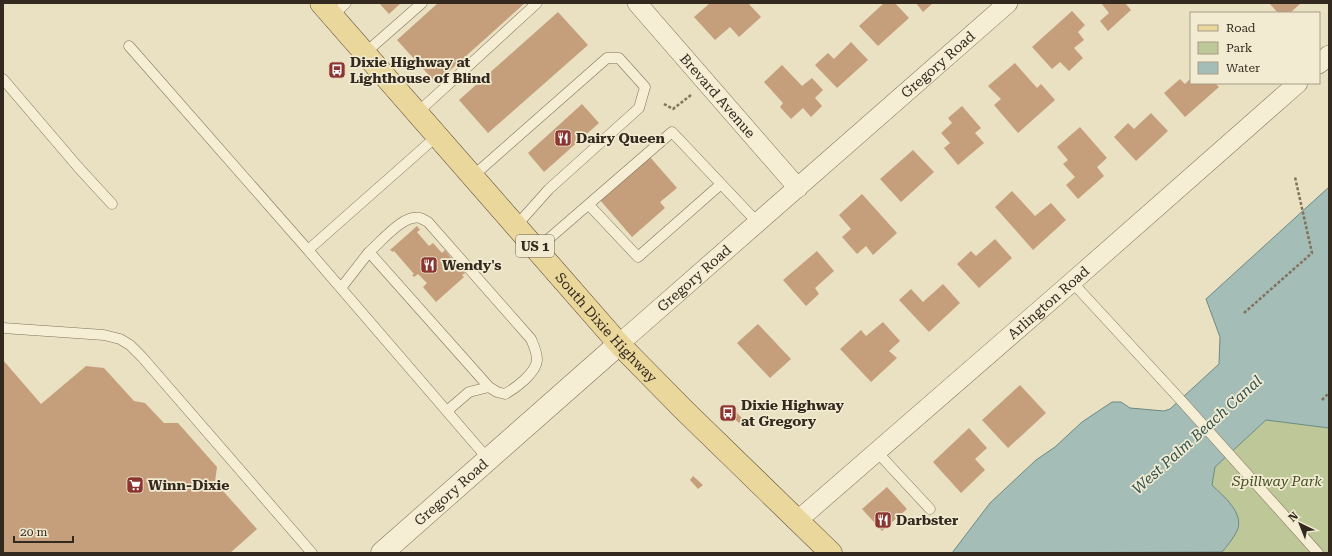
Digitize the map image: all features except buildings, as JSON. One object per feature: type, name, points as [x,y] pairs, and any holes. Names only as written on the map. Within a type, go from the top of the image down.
[{"type":"main road","name":"South Dixie Highway","points":[[333,7],[365,54],[619,344],[684,410],[798,520]]},
{"type":"main road","name":"US 1","points":[[798,520],[831,553]]},
{"type":"street","name":"Gregory Road","points":[[382,553],[1008,3]]},
{"type":"street","name":"Brevard Avenue","points":[[641,4],[798,188]]},
{"type":"street","points":[[1320,63],[1329,55]]},
{"type":"street","name":"Arlington Road","points":[[798,520],[1297,84]]},
{"type":"lane","points":[[365,54],[422,3]]},
{"type":"lane","points":[[417,113],[537,3]]},
{"type":"lane","points":[[128,46],[308,250],[488,459]]},
{"type":"lane","points":[[473,176],[607,58],[619,58],[645,87],[639,108],[549,189],[516,226]]},
{"type":"lane","points":[[3,79],[78,167],[112,204]]},
{"type":"lane","points":[[537,249],[672,132],[758,223]]},
{"type":"lane","points":[[308,250],[437,136]]},
{"type":"lane","points":[[589,205],[638,258],[721,184]]},
{"type":"lane","points":[[341,288],[369,252],[403,222],[413,218],[420,218],[428,222],[531,339],[536,349],[537,362],[531,372],[514,389],[505,394],[489,388],[369,252]]},
{"type":"lane","points":[[1072,282],[1318,553]]},
{"type":"lane","points":[[3,328],[104,335],[130,345],[312,553]]},
{"type":"lane","points":[[448,411],[469,392],[489,388]]},
{"type":"lane","points":[[877,452],[930,509]]},
{"type":"path","points":[[664,104],[673,109],[691,94]]},
{"type":"path","points":[[1244,313],[1312,253],[1295,177]]},
{"type":"path","points":[[1322,400],[1329,393]]},
{"type":"green space","name":"Spillway Park","points":[[1266,420],[1329,428],[1329,553],[1221,553],[1237,531],[1212,484],[1215,467]]},
{"type":"water","name":"West Palm Beach Canal","points":[[1329,187],[1329,428],[1266,420],[1215,467],[1212,485],[1232,505],[1236,511],[1239,524],[1237,531],[1222,552],[952,553],[990,503],[1036,460],[1055,447],[1082,422],[1112,402],[1121,402],[1130,408],[1164,411],[1170,409],[1219,364],[1220,337],[1206,299]]},
{"type":"place","name":"Dixie Highway at Lighthouse of Blind","points":[[337,70]]},
{"type":"place","name":"Dairy Queen","points":[[563,138]]},
{"type":"place","name":"Wendy's","points":[[429,265]]},
{"type":"place","name":"Dixie Highway at Gregory","points":[[728,413]]},
{"type":"place","name":"Winn-Dixie","points":[[135,485]]},
{"type":"place","name":"Darbster","points":[[883,520]]}]
